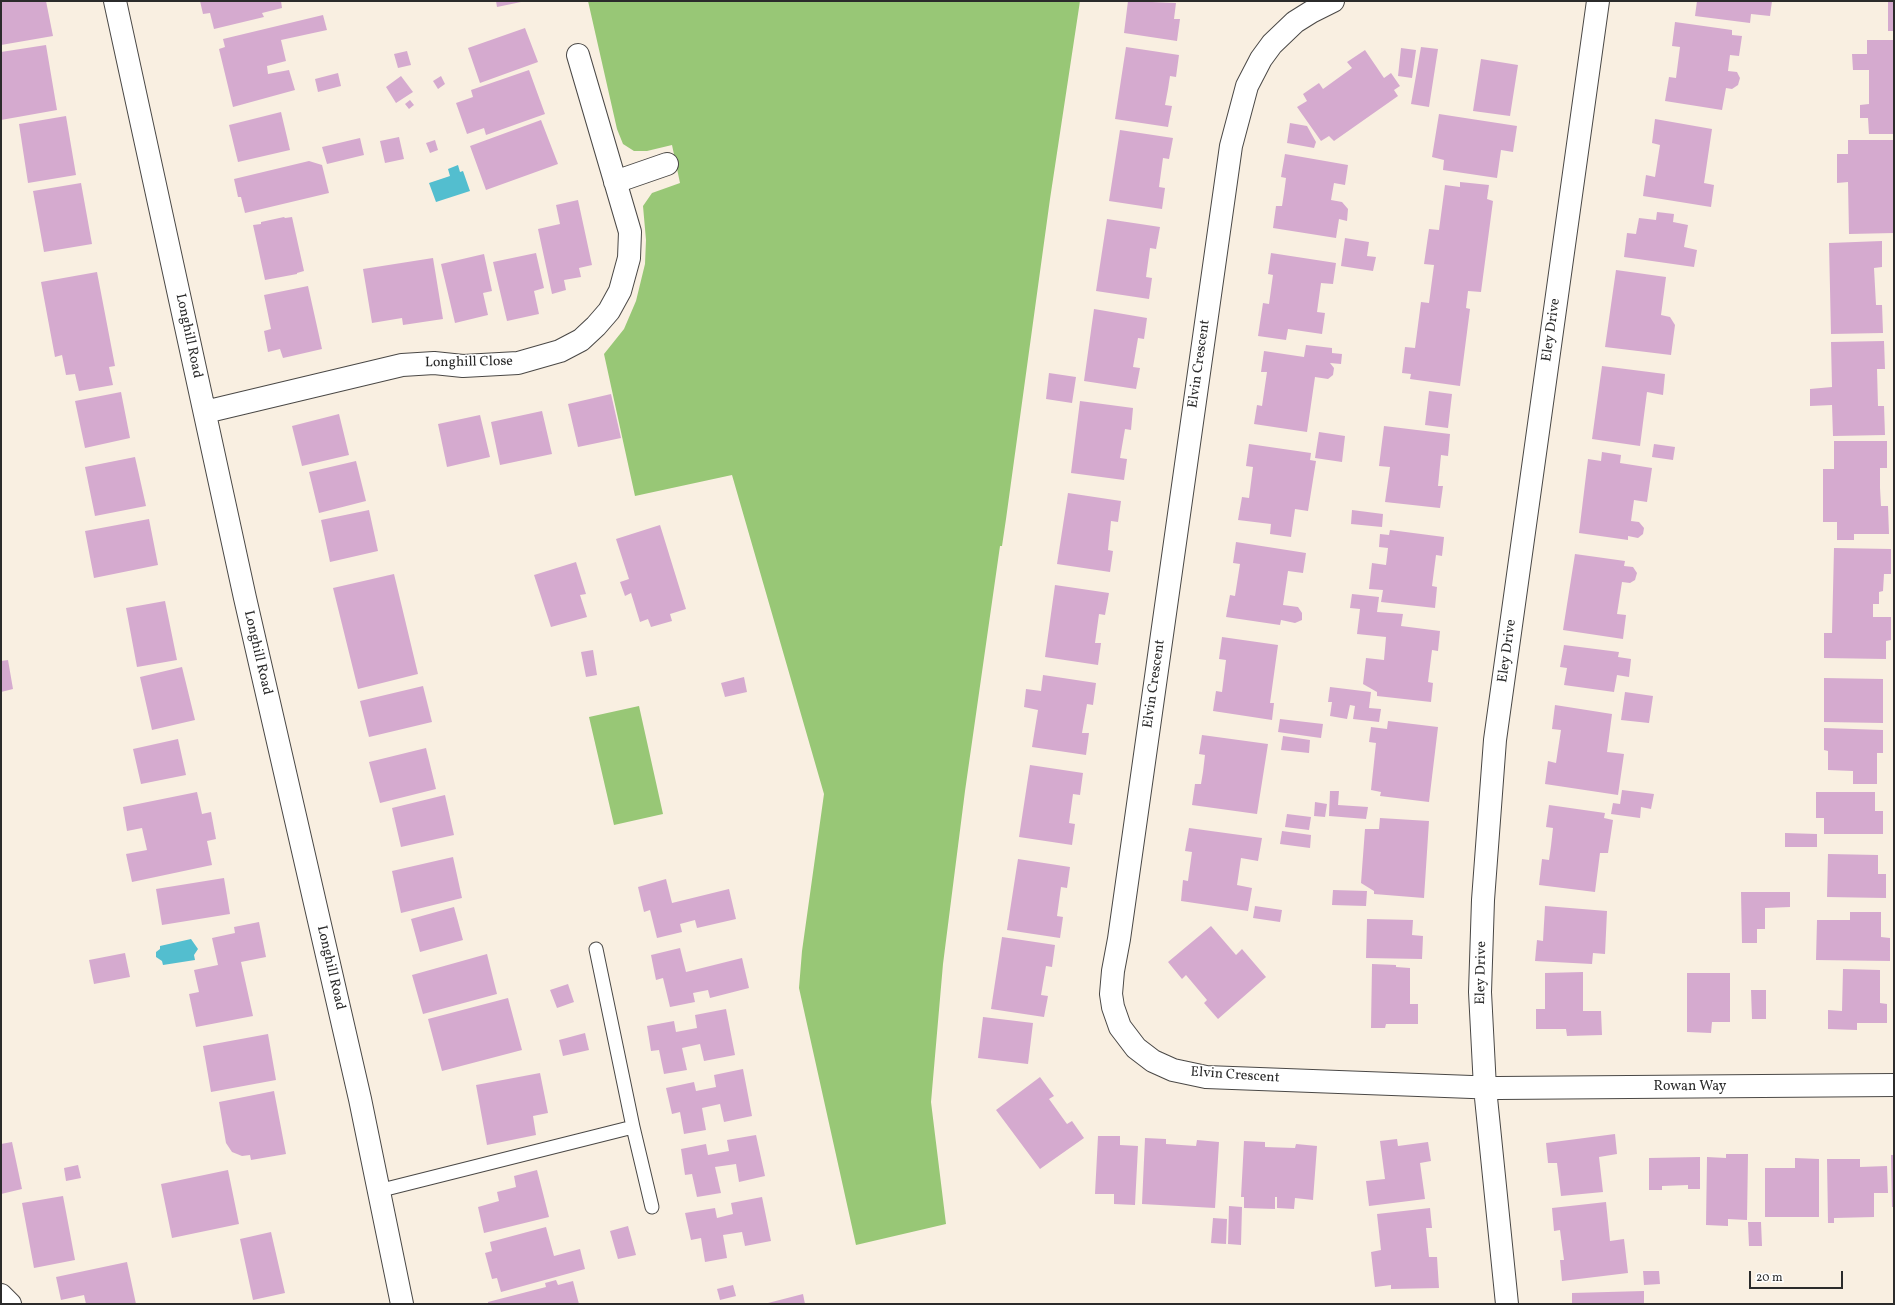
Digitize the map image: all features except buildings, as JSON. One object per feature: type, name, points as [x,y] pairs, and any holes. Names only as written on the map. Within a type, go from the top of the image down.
[{"type":"street","name":"Longhill Road","points":[[115,1],[246,606],[360,1099],[402,1304]]},
{"type":"street","name":"Elvin Crescent","points":[[1333,1],[1295,22],[1282,34],[1261,59],[1247,86],[1231,146],[1119,939],[1113,970],[1111,994],[1113,1007],[1120,1027],[1136,1048],[1163,1067],[1190,1075],[1485,1088]]},
{"type":"street","name":"Eley Drive","points":[[1507,1304],[1485,1088],[1481,984],[1483,900],[1495,740],[1598,1]]},
{"type":"street","name":"Longhill Close","points":[[205,412],[402,365],[434,363],[463,366],[518,363],[560,352],[581,340],[596,326],[616,302],[627,270],[630,232],[578,55]]},
{"type":"street","points":[[615,182],[667,164]]},
{"type":"street","name":"Rowan Way","points":[[1485,1088],[1894,1085]]},
{"type":"street","points":[[1,1294],[10,1304]]},
{"type":"lane","points":[[596,949],[633,1127],[652,1207]]},
{"type":"lane","points":[[378,1191],[633,1127]]},
{"type":"green space","points":[[588,1],[1080,1],[1050,199],[1006,519],[1002,546],[1000,546],[965,791],[943,964],[931,1102],[946,1224],[856,1245],[799,988],[802,951],[824,794],[732,475],[635,496],[604,354],[624,329],[636,301],[645,264],[646,240],[643,206],[652,193],[680,183],[672,145],[647,151],[634,151],[623,144],[617,129]]},
{"type":"green space","points":[[639,706],[663,814],[614,825],[589,717]]},
{"type":"water","points":[[458,165],[460,172],[463,171],[470,191],[436,202],[429,183],[450,176],[448,169]]},
{"type":"water","points":[[191,939],[198,949],[194,955],[195,960],[163,965],[162,961],[156,957],[156,952],[160,949],[160,946]]}]
